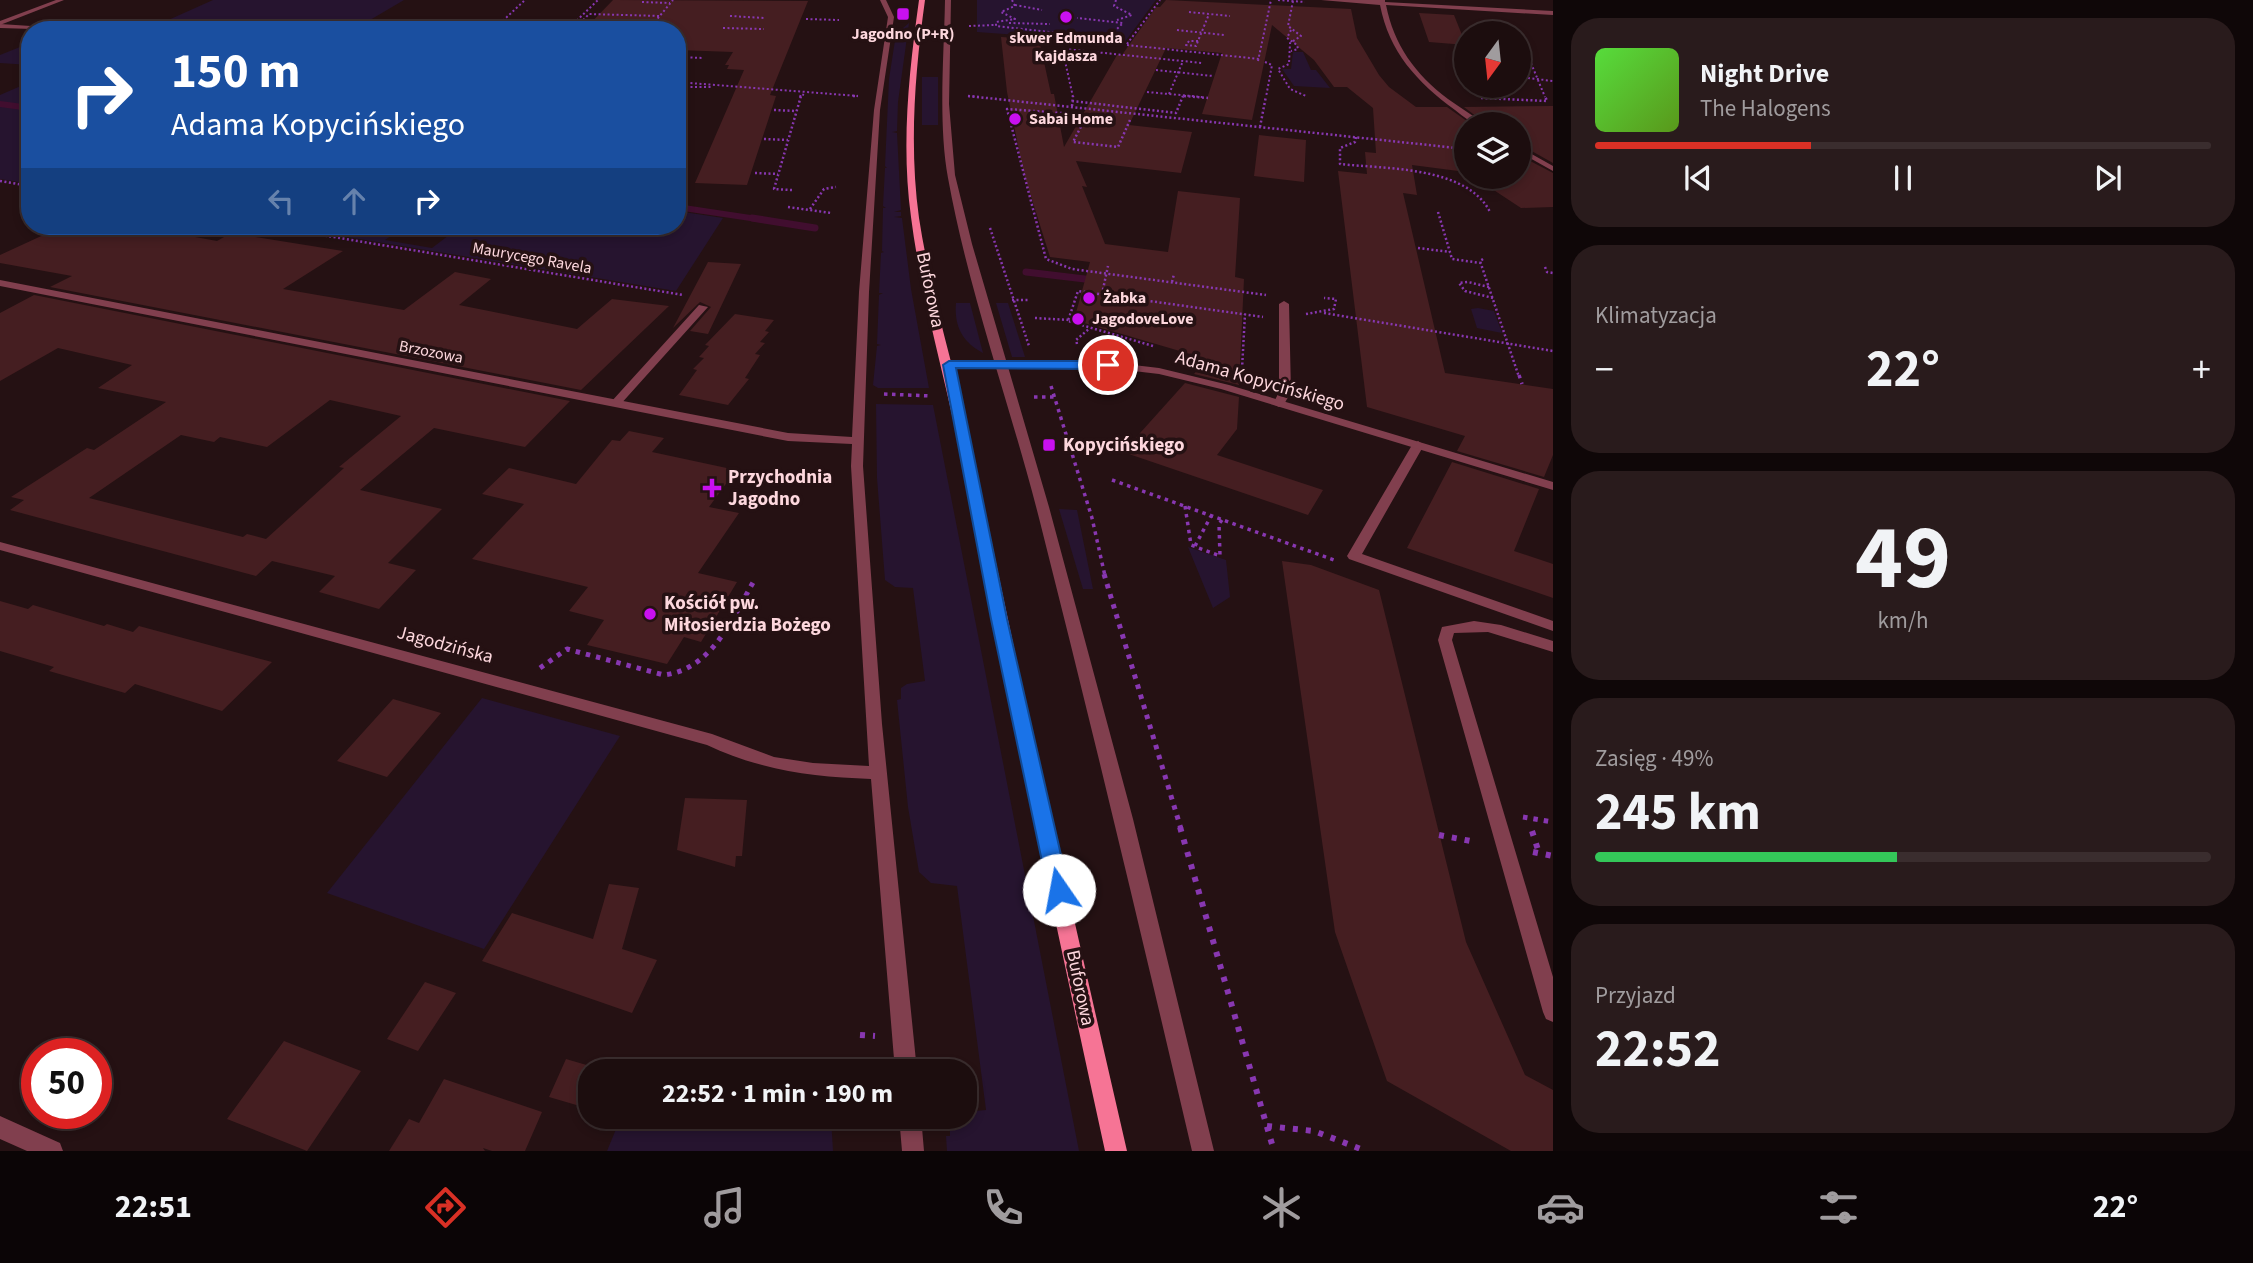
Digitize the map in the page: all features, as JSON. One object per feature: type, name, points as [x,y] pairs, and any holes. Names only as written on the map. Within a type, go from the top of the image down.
[{"type":"main road","name":"Buforowa","points":[[922,0],[909,92],[911,180],[915,218],[935,323],[949,365],[999,619],[1116,1151]]},
{"type":"street","points":[[0,24],[61,0]]},
{"type":"street","points":[[883,0],[888,5],[891,17],[878,98],[856,441],[860,536],[878,774],[905,1059]]},
{"type":"street","points":[[948,0],[946,94],[951,175],[967,244],[1043,507],[1124,819],[1203,1151]]},
{"type":"street","points":[[1324,0],[1553,13]]},
{"type":"street","points":[[1382,2],[1385,26],[1402,57],[1425,83],[1464,112]]},
{"type":"street","points":[[0,24],[21,26]]},
{"type":"street","points":[[1531,155],[1553,169]]},
{"type":"street","name":"Brzozowa","points":[[0,283],[788,438],[856,441]]},
{"type":"street","points":[[1279,404],[1286,392],[1284,304]]},
{"type":"street","points":[[615,404],[703,307]]},
{"type":"street","name":"Adama Kopycińskiego","points":[[949,365],[1137,368],[1193,378],[1553,486]]},
{"type":"street","points":[[1418,445],[1354,556],[1553,626]]},
{"type":"street","name":"Jagodzińska","points":[[0,546],[712,740],[737,753],[771,765],[878,774]]},
{"type":"street","points":[[1553,647],[1484,626],[1462,625],[1447,630],[1445,640],[1553,1012]]},
{"type":"street","points":[[0,1128],[52,1151]]},
{"type":"street","points":[[911,1129],[913,1151]]},
{"type":"path","points":[[503,21],[525,0]]},
{"type":"path","points":[[576,21],[598,0]]},
{"type":"path","points":[[1012,0],[1015,5]]},
{"type":"path","points":[[1116,0],[1112,4],[1114,6],[1132,15],[1118,18],[1117,21]]},
{"type":"path","points":[[1160,0],[1126,46],[1258,60],[1271,0]]},
{"type":"path","points":[[642,2],[672,1]]},
{"type":"path","points":[[656,21],[672,1]]},
{"type":"path","points":[[1293,1],[1289,26],[1301,36],[1292,42],[1289,64],[1281,67],[1279,72],[1290,89],[1306,96]]},
{"type":"path","points":[[995,24],[1014,19],[1001,12],[1015,5],[1042,10]]},
{"type":"path","points":[[1189,12],[1230,16]]},
{"type":"path","points":[[582,21],[589,14],[660,16]]},
{"type":"path","points":[[1198,41],[1209,14]]},
{"type":"path","points":[[730,16],[765,18]]},
{"type":"path","points":[[1077,18],[1117,21],[1123,24],[1117,29],[1116,35],[1108,38]]},
{"type":"path","points":[[806,19],[839,20]]},
{"type":"path","points":[[995,24],[1108,38],[1116,42],[1115,46]]},
{"type":"path","points":[[965,27],[1050,24]]},
{"type":"path","points":[[723,27],[764,29]]},
{"type":"path","points":[[1177,30],[1224,35]]},
{"type":"path","points":[[1290,51],[1298,49],[1287,37],[1287,32],[1292,30]]},
{"type":"path","points":[[1080,51],[1084,46]]},
{"type":"path","points":[[1072,106],[1073,93],[1063,54],[1065,49],[1202,63]]},
{"type":"path","points":[[1174,60],[1178,52]]},
{"type":"path","points":[[1043,53],[1063,54]]},
{"type":"path","points":[[686,57],[703,58]]},
{"type":"path","points":[[1169,94],[1183,61]]},
{"type":"path","points":[[1260,127],[1272,65],[1265,62]]},
{"type":"path","points":[[1531,62],[1547,101]]},
{"type":"path","points":[[1286,65],[1291,66]]},
{"type":"path","points":[[1156,70],[1213,76]]},
{"type":"path","points":[[1531,78],[1553,81]]},
{"type":"path","points":[[686,83],[878,98]]},
{"type":"path","points":[[686,88],[815,93]]},
{"type":"path","points":[[1147,92],[1208,99]]},
{"type":"path","points":[[792,190],[774,189],[801,94]]},
{"type":"path","points":[[946,94],[1454,148]]},
{"type":"path","points":[[1072,101],[1176,113],[1183,96]]},
{"type":"path","points":[[1476,98],[1553,103]]},
{"type":"path","points":[[1130,120],[1118,147],[1073,142],[1087,115],[1007,109],[1046,259],[1072,269],[1266,295]]},
{"type":"path","points":[[774,110],[796,111]]},
{"type":"path","points":[[1356,137],[1355,142],[1340,148],[1340,164],[1446,176],[1485,202],[1490,212]]},
{"type":"path","points":[[764,139],[788,140]]},
{"type":"path","points":[[755,173],[778,174]]},
{"type":"path","points":[[0,181],[21,184]]},
{"type":"path","points":[[810,209],[824,189],[836,187]]},
{"type":"path","points":[[788,207],[831,213]]},
{"type":"path","points":[[1438,212],[1452,259],[1482,261],[1522,384]]},
{"type":"path","points":[[986,219],[1001,257],[1030,350]]},
{"type":"path","name":"Maurycego Ravela","points":[[321,235],[684,295]]},
{"type":"path","points":[[1418,248],[1450,252]]},
{"type":"path","points":[[1102,294],[1108,266]]},
{"type":"path","points":[[1545,267],[1547,272],[1553,273]]},
{"type":"path","points":[[1172,282],[1174,274]]},
{"type":"path","points":[[1489,287],[1468,282],[1459,283],[1465,291],[1493,298]]},
{"type":"path","points":[[1069,320],[1078,291],[1298,322],[1306,314],[1334,309],[1337,305],[1336,299],[1324,298]]},
{"type":"path","points":[[1320,312],[1553,351]]},
{"type":"path","points":[[1230,369],[1242,373],[1245,314]]},
{"type":"path","points":[[1035,318],[1069,320],[1154,346]]},
{"type":"path","points":[[1078,348],[1076,340],[1091,328]]},
{"type":"path","points":[[1046,373],[1092,518],[1104,574],[1133,664],[1275,1151]]},
{"type":"path","points":[[859,393],[934,397]]},
{"type":"path","points":[[1112,480],[1337,561]]},
{"type":"path","points":[[1185,506],[1191,545],[1220,556],[1219,524],[1222,520]]},
{"type":"path","points":[[1195,547],[1211,516]]},
{"type":"path","points":[[523,688],[535,672],[567,649],[664,674],[680,674],[713,649],[755,579]]},
{"type":"path","points":[[860,1035],[879,1036]]},
{"type":"path","points":[[1267,1126],[1314,1131],[1366,1151]]},
{"type":"shaded area","points":[[213,0],[404,0],[368,21],[166,21]]},
{"type":"shaded area","name":"skwer Edmunda Kajdasza","points":[[977,0],[1156,0],[1124,43],[977,32]]},
{"type":"shaded area","points":[[909,23],[898,102],[897,131],[892,132],[897,133],[901,210],[894,212],[901,212],[901,216],[894,217],[902,218],[911,289],[929,388],[878,388],[873,385],[877,346],[881,345],[877,344],[879,295],[883,293],[879,293],[881,253],[884,252],[883,208],[886,208],[883,206],[887,168],[889,79],[896,34]]},
{"type":"shaded area","points":[[21,47],[21,64],[0,63],[0,55]]},
{"type":"shaded area","points":[[1293,52],[1303,52],[1311,70],[1316,70],[1330,88],[1294,86],[1282,69],[1291,69]]},
{"type":"shaded area","points":[[922,77],[938,77],[938,125],[922,125]]},
{"type":"shaded area","points":[[21,86],[21,182],[0,179],[0,95]]},
{"type":"shaded area","points":[[686,212],[723,218],[676,291],[335,235],[392,235],[385,240],[432,248],[449,235],[686,235]]},
{"type":"shaded area","points":[[956,303],[970,303],[983,353],[970,344],[961,332],[956,319]]},
{"type":"shaded area","points":[[996,303],[1008,303],[1025,357],[1012,357]]},
{"type":"shaded area","points":[[1471,309],[1494,311],[1502,333],[1477,328]]},
{"type":"shaded area","points":[[876,404],[933,405],[1079,1151],[947,1151],[946,1136],[950,1136],[950,1129],[977,1129],[977,1111],[986,1110],[957,886],[931,883],[919,872],[908,807],[897,700],[901,699],[901,688],[907,684],[925,681],[913,588],[895,587],[885,580],[877,478]]},
{"type":"shaded area","points":[[1059,509],[1077,510],[1093,589],[1083,589]]},
{"type":"shaded area","points":[[1188,547],[1226,560],[1230,597],[1213,608]]},
{"type":"shaded area","points":[[482,698],[620,736],[484,949],[327,893]]},
{"type":"shaded area","points":[[616,1129],[832,1129],[833,1151],[607,1151]]},
{"type":"building","points":[[613,0],[808,1],[770,95],[776,96],[747,185],[695,183],[744,70],[727,69],[729,65],[725,65],[733,52],[686,50],[686,21],[593,21]]},
{"type":"building","points":[[1166,0],[1351,9],[1357,38],[1389,87],[1416,107],[1447,107],[1454,112],[1454,170],[1412,165],[1417,195],[1403,193],[1445,373],[1553,389],[1553,455],[1544,477],[1457,451],[1465,436],[1367,407],[1338,171],[1367,174],[1365,152],[1376,153],[1373,108],[1347,87],[1334,87],[1314,60],[1272,25],[1252,120],[1202,114],[1222,53],[1166,48],[1129,125],[1192,132],[1181,173],[1076,161],[1087,187],[1082,186],[1105,244],[1168,252],[1178,191],[1240,198],[1235,277],[1244,279],[1239,385],[1194,374],[1207,359],[1074,320],[1090,262],[1050,257],[1024,174],[1007,92],[1001,37],[1039,39],[1051,94],[1054,94],[1064,147],[1117,55],[1122,55],[1156,7],[1160,7]]},
{"type":"building","points":[[1419,13],[1454,15],[1456,21],[1454,21],[1454,44],[1429,42]]},
{"type":"building","points":[[1553,106],[1553,163],[1531,151],[1531,112],[1470,112],[1464,107]]},
{"type":"building","points":[[1259,135],[1306,140],[1304,182],[1254,176]]},
{"type":"building","points":[[1531,161],[1553,173],[1553,207],[1521,208],[1492,189],[1531,189]]},
{"type":"building","points":[[43,235],[184,235],[217,241],[228,235],[243,235],[343,251],[283,289],[404,310],[455,272],[491,279],[459,305],[577,329],[612,299],[669,306],[581,390],[50,287],[72,276],[0,263],[0,255]]},
{"type":"building","points":[[708,262],[741,264],[708,334],[690,331],[711,307],[700,302],[673,328]]},
{"type":"building","points":[[34,295],[570,401],[525,447],[434,428],[360,490],[442,509],[388,563],[416,570],[379,609],[319,592],[335,576],[272,561],[256,576],[10,510],[24,500],[11,497],[87,448],[94,450],[166,402],[98,388],[132,365],[58,348],[0,381],[0,313]],"holes":[[[330,400],[401,416],[339,467],[344,468],[266,539],[247,534],[243,537],[89,498],[181,435],[214,442],[220,437],[267,447]]]},
{"type":"building","points":[[735,314],[774,320],[765,331],[769,332],[760,342],[765,343],[755,354],[760,355],[745,378],[749,379],[728,405],[679,395],[697,370],[693,369],[704,358],[699,357],[709,346],[705,345]]},
{"type":"building","points":[[1185,383],[1239,397],[1237,429],[1217,455],[1323,490],[1308,515],[1123,452]]},
{"type":"building","points":[[629,431],[664,438],[652,452],[736,470],[709,507],[739,513],[698,573],[737,582],[701,642],[684,637],[667,664],[587,645],[604,620],[569,611],[588,587],[472,559],[524,504],[482,494],[509,468],[576,484],[612,440],[620,441]]},
{"type":"building","points":[[1452,462],[1539,489],[1514,551],[1553,564],[1553,598],[1407,548]]},
{"type":"building","points":[[1282,561],[1311,565],[1379,590],[1466,942],[1525,1075],[1553,1090],[1553,1151],[1511,1151],[1387,1081],[1335,932]]},
{"type":"building","points":[[0,601],[28,609],[33,605],[133,632],[139,626],[272,662],[222,711],[135,684],[125,693],[49,671],[54,667],[0,651]]},
{"type":"building","points":[[393,699],[441,713],[387,777],[337,761]]},
{"type":"building","points":[[685,798],[747,800],[742,856],[736,856],[735,867],[677,850]]},
{"type":"building","points":[[609,884],[639,888],[622,949],[657,960],[632,1013],[482,961],[512,913],[593,939]]},
{"type":"building","points":[[425,982],[456,993],[418,1051],[387,1039]]},
{"type":"building","points":[[284,1041],[361,1071],[307,1151],[227,1119]]},
{"type":"building","points":[[566,1059],[578,1063],[578,1105],[549,1097]]},
{"type":"building","points":[[444,1079],[542,1112],[525,1151],[492,1151],[483,1148],[485,1151],[389,1151],[409,1119],[419,1123]]},
{"type":"waterway","points":[[0,104],[21,107]]},
{"type":"waterway","points":[[686,208],[764,220]]},
{"type":"waterway","points":[[752,218],[815,228]]},
{"type":"waterway","points":[[1026,272],[1085,279]]},
{"type":"place","name":"Jagodno (P+R)","points":[[903,14]]},
{"type":"place","name":"skwer Edmunda Kajdasza","points":[[1066,17]]},
{"type":"place","name":"Sabai Home","points":[[1015,119]]},
{"type":"place","name":"Żabka","points":[[1089,298]]},
{"type":"place","name":"JagodoveLove","points":[[1078,319]]},
{"type":"place","name":"Kopycińskiego","points":[[1049,445]]},
{"type":"place","name":"Przychodnia Jagodno","points":[[712,488]]},
{"type":"place","name":"Kościół pw. Miłosierdzia Bożego","points":[[650,614]]},
{"type":"route","points":[[1059,890],[999,619],[949,365],[1108,365]]}]
